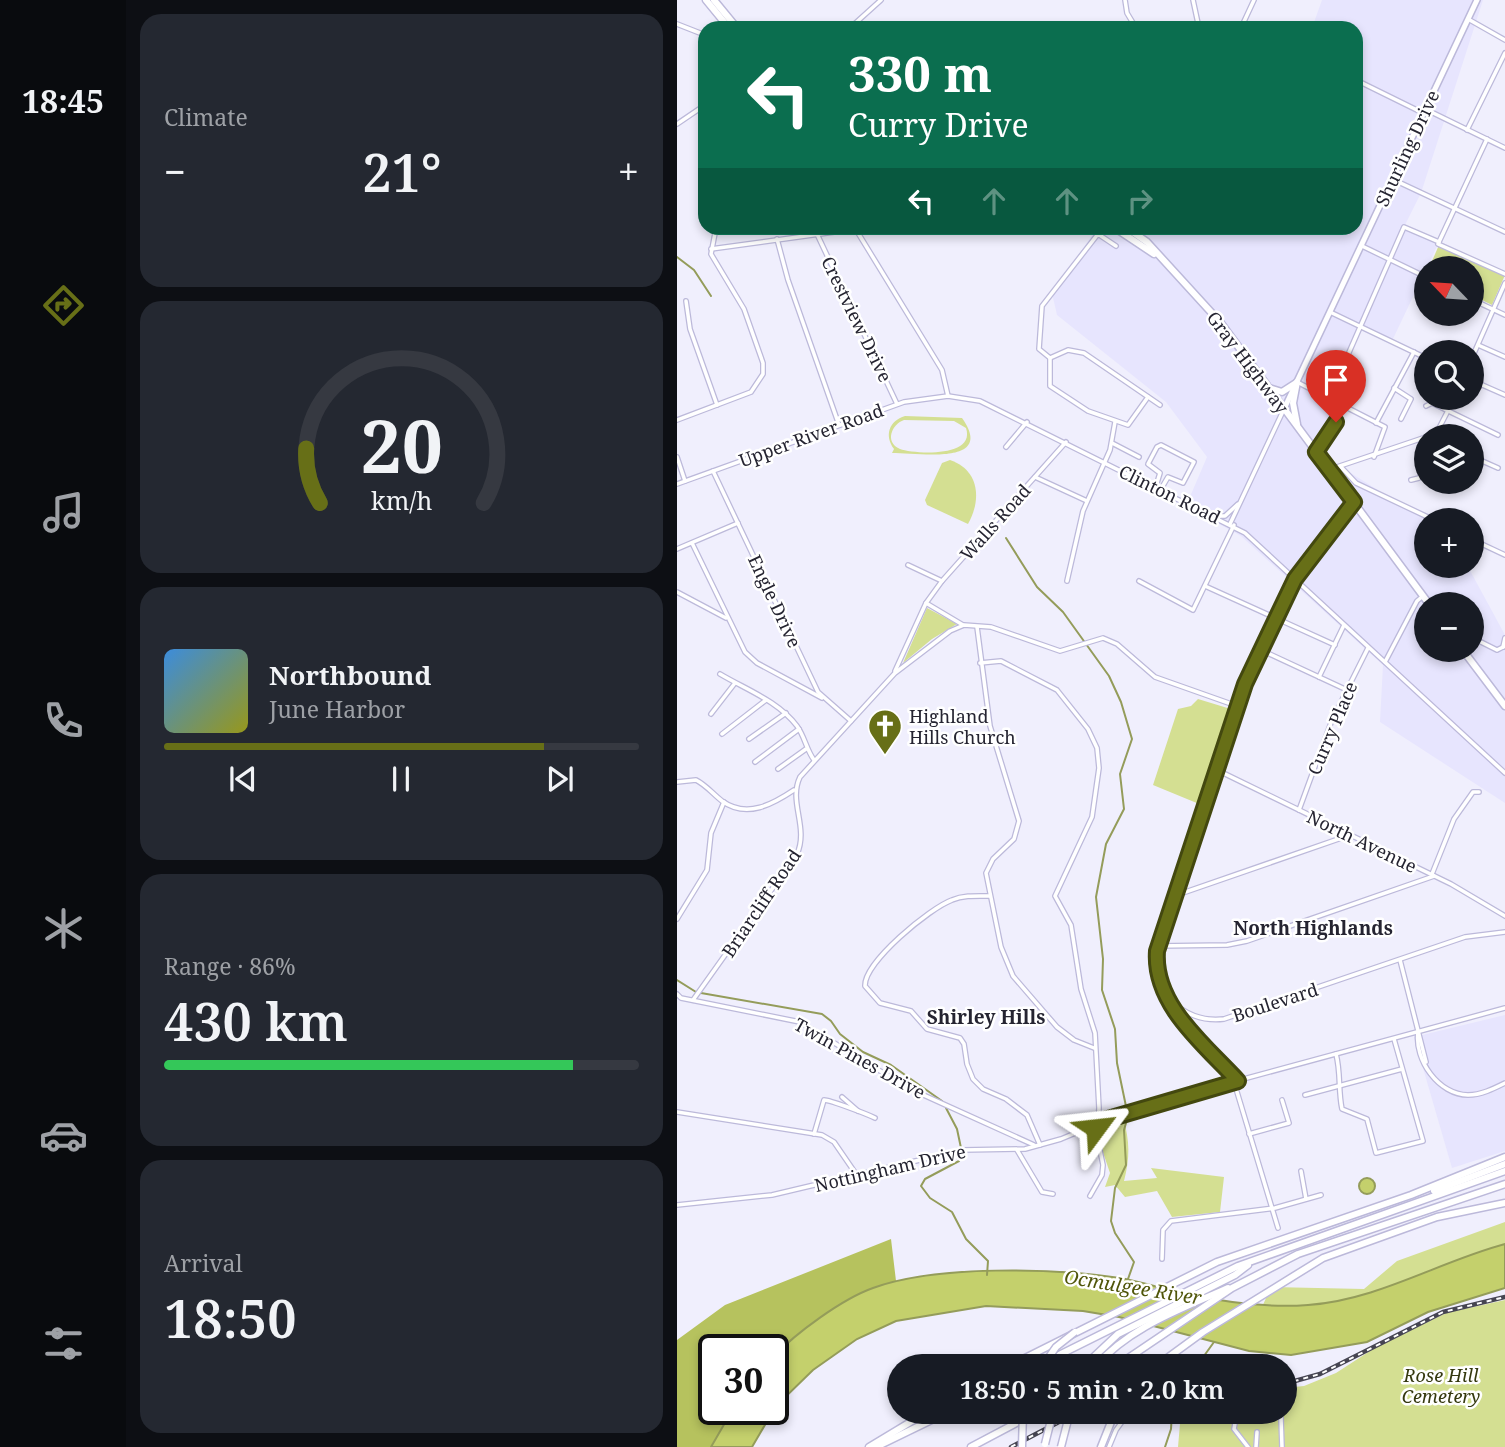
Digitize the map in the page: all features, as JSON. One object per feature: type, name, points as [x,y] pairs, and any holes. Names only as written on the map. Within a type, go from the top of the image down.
[{"type":"highway","points":[[706,0],[723,21]]},
{"type":"highway","points":[[714,0],[731,21]]},
{"type":"highway","name":"Gray Highway","points":[[1126,235],[1162,259]]},
{"type":"highway","name":"Gray Highway","points":[[1137,235],[1147,242],[1209,309],[1420,592]]},
{"type":"highway","points":[[1269,388],[1281,392],[1297,382]]},
{"type":"highway","points":[[1297,382],[1293,403],[1297,426]]},
{"type":"highway","points":[[1472,662],[1505,706]]},
{"type":"highway","points":[[1030,1354],[1248,1250],[1411,1195],[1505,1157]]},
{"type":"highway","points":[[1411,1195],[1425,1194],[1505,1164]]},
{"type":"highway","points":[[1060,1354],[1174,1296],[1252,1262],[1505,1171]]},
{"type":"highway","points":[[1109,1354],[1146,1326],[1298,1254],[1505,1184]]},
{"type":"highway","points":[[1170,1354],[1323,1258],[1437,1217],[1505,1203]]},
{"type":"highway","points":[[1097,1354],[1118,1334],[1235,1275],[1252,1262]]},
{"type":"highway","points":[[1134,1354],[1245,1280]]},
{"type":"highway","points":[[1052,1354],[1075,1332]]},
{"type":"highway","points":[[869,1447],[907,1424]]},
{"type":"highway","points":[[876,1447],[923,1424]]},
{"type":"highway","points":[[971,1447],[1014,1424]]},
{"type":"highway","points":[[1022,1447],[1023,1424]]},
{"type":"highway","points":[[1045,1446],[1050,1424]]},
{"type":"highway","points":[[1061,1447],[1067,1424]]},
{"type":"highway","points":[[1101,1447],[1110,1424]]},
{"type":"main road","name":"Shurling Drive","points":[[1284,410],[1477,0]]},
{"type":"street","points":[[858,21],[881,0]]},
{"type":"street","points":[[1125,0],[1127,13],[1132,21]]},
{"type":"street","points":[[1193,0],[1198,21]]},
{"type":"street","points":[[1244,21],[1254,0]]},
{"type":"street","points":[[1468,19],[1505,40]]},
{"type":"street","points":[[677,24],[698,32]]},
{"type":"street","points":[[1467,130],[1505,52]]},
{"type":"street","points":[[1363,83],[1505,148]]},
{"type":"street","points":[[677,124],[698,110]]},
{"type":"street","points":[[1438,243],[1487,139]]},
{"type":"street","points":[[1392,179],[1505,232]]},
{"type":"street","points":[[1329,398],[1405,226],[1505,274]]},
{"type":"street","points":[[677,420],[751,392],[760,383],[763,369],[744,309],[711,249],[714,235]]},
{"type":"street","points":[[711,249],[809,235]]},
{"type":"street","name":"Crestview Drive","points":[[817,235],[897,404]]},
{"type":"street","points":[[860,235],[942,370],[948,396]]},
{"type":"street","points":[[1050,358],[1039,349],[1042,306],[1097,235]]},
{"type":"street","points":[[1100,235],[1116,246]]},
{"type":"street","points":[[777,239],[788,280],[839,425]]},
{"type":"street","points":[[1361,245],[1414,271]]},
{"type":"street","points":[[1480,340],[1505,283]]},
{"type":"street","points":[[686,301],[690,329],[717,405]]},
{"type":"street","points":[[1484,305],[1505,315]]},
{"type":"street","points":[[1330,312],[1414,352],[1376,423]]},
{"type":"street","points":[[1484,348],[1505,357]]},
{"type":"street","points":[[1050,358],[1068,350],[1084,353],[1160,405]]},
{"type":"street","points":[[1050,358],[1050,386],[1088,411],[1115,422],[1131,424],[1148,397]]},
{"type":"street","points":[[1297,382],[1385,429],[1373,457]]},
{"type":"street","points":[[1484,386],[1505,396]]},
{"type":"street","points":[[1395,388],[1411,399],[1401,419]]},
{"type":"street","name":"Upper River Road","points":[[677,484],[897,404],[917,398],[948,396]]},
{"type":"street","name":"Clinton Road","points":[[948,396],[980,401],[1027,422],[1232,525],[1295,579],[1505,773]]},
{"type":"street","points":[[1316,452],[1344,406]]},
{"type":"street","name":"Shurling Drive","points":[[1139,581],[1193,610],[1284,410]]},
{"type":"street","points":[[1442,424],[1448,410],[1498,435]]},
{"type":"street","points":[[1006,447],[1027,422]]},
{"type":"street","points":[[1067,581],[1087,500],[1112,443],[1115,422]]},
{"type":"street","points":[[1329,469],[1373,457],[1414,441]]},
{"type":"street","name":"Walls Road","points":[[895,673],[926,603],[942,581],[1066,442]]},
{"type":"street","points":[[1112,443],[1139,457]]},
{"type":"street","points":[[1159,445],[1194,462],[1183,483],[1168,478],[1148,466],[1159,445]]},
{"type":"street","points":[[677,457],[685,481]]},
{"type":"street","points":[[1484,462],[1498,468]]},
{"type":"street","points":[[1341,467],[1356,483],[1414,511]]},
{"type":"street","name":"Engle Drive","points":[[713,471],[824,699],[851,721]]},
{"type":"street","points":[[1158,488],[1160,473]]},
{"type":"street","points":[[1035,477],[1087,500]]},
{"type":"street","points":[[1158,488],[1168,478]]},
{"type":"street","points":[[1216,516],[1225,516],[1241,500]]},
{"type":"street","points":[[1278,1227],[1249,1134],[1236,1081],[1177,1016],[1157,972],[1157,946],[1237,706],[1261,650],[1295,579],[1354,502]]},
{"type":"street","points":[[677,550],[738,523]]},
{"type":"street","points":[[692,543],[728,619],[751,659],[824,699]]},
{"type":"street","points":[[1484,545],[1505,555]]},
{"type":"street","points":[[908,565],[942,581]]},
{"type":"street","points":[[1205,586],[1334,645]]},
{"type":"street","points":[[677,592],[728,619]]},
{"type":"street","points":[[926,603],[964,625],[1006,630],[1055,650],[1064,651],[1097,638],[1112,641],[1155,677],[1237,706]]},
{"type":"street","points":[[1385,662],[1414,607]]},
{"type":"street","points":[[677,782],[696,780],[724,802],[741,808],[759,808],[794,790],[800,777],[814,760],[895,673],[945,633],[964,625]]},
{"type":"street","points":[[1319,677],[1344,625]]},
{"type":"street","points":[[977,626],[990,726],[1019,826],[1012,842],[987,869],[986,879],[1005,960],[1013,976],[1057,1027],[1074,1040],[1094,1048]]},
{"type":"street","points":[[1484,644],[1495,650],[1504,646],[1505,638]]},
{"type":"street","name":"Curry Place","points":[[1299,810],[1332,720],[1368,647]]},
{"type":"street","points":[[1261,650],[1347,690]]},
{"type":"street","points":[[980,663],[1001,661],[1057,690],[1088,729],[1097,748],[1099,768],[1092,817],[1055,895],[1071,925],[1081,989],[1094,1028],[1097,1136],[1102,1153],[1102,1175],[1090,1196]]},
{"type":"street","points":[[720,674],[786,713],[799,729],[806,749],[814,760]]},
{"type":"street","points":[[711,714],[735,683]]},
{"type":"street","points":[[722,734],[766,700]]},
{"type":"street","points":[[749,739],[786,713]]},
{"type":"street","points":[[755,762],[799,729]]},
{"type":"street","points":[[778,769],[806,749]]},
{"type":"street","name":"North Avenue","points":[[1217,770],[1433,875],[1505,916]]},
{"type":"street","name":"Briarcliff Road","points":[[693,1000],[797,854],[803,837],[794,790]]},
{"type":"street","points":[[1157,946],[1227,945],[1247,941],[1433,875],[1453,819],[1473,792],[1479,792]]},
{"type":"street","points":[[677,919],[707,870],[711,834],[724,802]]},
{"type":"street","points":[[1174,896],[1350,835]]},
{"type":"street","points":[[990,896],[960,898],[928,914],[868,972],[865,986],[876,1000],[911,1011],[927,1029],[960,1038],[973,1079],[983,1089],[1006,1100],[1027,1115],[1038,1146]]},
{"type":"street","name":"Boulevard","points":[[1170,1000],[1196,1017],[1224,1019],[1475,934],[1505,932]]},
{"type":"street","points":[[1400,960],[1426,1066],[1441,1084],[1460,1094],[1478,1094],[1505,1083]]},
{"type":"street","name":"Twin Pines Drive","points":[[678,996],[800,1022],[908,1088],[1038,1146]]},
{"type":"street","name":"Nottingham Drive","points":[[677,1205],[757,1198],[962,1150],[1038,1146],[1127,1111],[1505,1009]]},
{"type":"street","points":[[1336,1054],[1341,1072],[1339,1084],[1342,1109],[1367,1119],[1376,1153],[1423,1141],[1394,1038]]},
{"type":"street","points":[[1305,1095],[1402,1069]]},
{"type":"street","points":[[842,1097],[857,1111]]},
{"type":"street","points":[[815,1134],[824,1100],[831,1100],[852,1111],[875,1118]]},
{"type":"street","points":[[1249,1134],[1289,1123],[1282,1100]]},
{"type":"street","points":[[677,1112],[815,1134],[834,1142],[856,1174]]},
{"type":"street","points":[[1016,1149],[1042,1192],[1053,1194]]},
{"type":"street","points":[[1301,1171],[1306,1199]]},
{"type":"street","points":[[1162,1259],[1163,1230],[1171,1220],[1272,1207],[1321,1195]]},
{"type":"street","points":[[1109,1447],[1120,1424]]},
{"type":"street","points":[[1236,1424],[1235,1429],[1248,1447]]},
{"type":"street","points":[[1281,1424],[1282,1447]]},
{"type":"street","points":[[1256,1447],[1257,1432]]},
{"type":"shaded area","points":[[1322,0],[1483,0],[1421,193],[1404,227],[1438,244],[1432,256],[1414,256],[1414,295],[1392,341],[1361,327],[1329,398],[1344,406],[1317,452],[1414,513],[1414,578],[1474,578],[1482,592],[1414,592],[1414,662],[1484,662],[1484,596],[1505,635],[1505,803],[1380,722],[1383,665],[1241,536],[1186,506],[1207,457],[1166,402],[1057,315],[1052,293],[1092,235],[1363,235],[1363,21],[1314,21]]},
{"type":"shaded area","points":[[1505,1015],[1505,1151],[1452,1168],[1414,1037]]},
{"type":"shaded area","points":[[891,1239],[896,1281],[850,1299],[789,1345],[789,1334],[698,1334],[698,1425],[724,1425],[711,1447],[677,1447],[677,1340],[725,1305]]},
{"type":"green space","points":[[1439,245],[1463,256],[1434,256]]},
{"type":"green space","points":[[1484,265],[1505,275],[1492,305],[1484,301]]},
{"type":"green space","points":[[900,418],[962,418],[970,433],[969,444],[962,450],[935,455],[892,453],[894,449],[889,439],[890,429]],"holes":[[[904,420],[954,421],[966,428],[967,438],[962,445],[953,449],[918,452],[900,449],[892,442],[893,429]]]},
{"type":"green space","points":[[950,460],[967,471],[975,486],[975,505],[968,524],[927,505],[925,500],[942,463]]},
{"type":"green space","points":[[927,608],[957,624],[932,639],[903,663]]},
{"type":"green space","points":[[1198,699],[1234,710],[1204,806],[1153,785],[1178,709],[1191,706]]},
{"type":"green space","points":[[1123,1118],[1128,1150],[1124,1181],[1157,1178],[1151,1168],[1224,1177],[1220,1212],[1172,1217],[1157,1191],[1125,1197],[1115,1185],[1105,1187],[1110,1173],[1095,1129]]},
{"type":"green space","points":[[1505,1222],[1505,1244],[1385,1288],[1329,1302],[1262,1307],[1271,1287],[1364,1289],[1397,1261]]},
{"type":"green space","name":"Rose Hill Cemetery","points":[[1505,1300],[1505,1447],[1178,1447],[1180,1424],[1297,1424],[1297,1387],[1336,1373],[1373,1349],[1446,1313]]},
{"type":"water","points":[[1364,1178],[1370,1178],[1375,1186],[1373,1192],[1364,1194],[1359,1189],[1359,1183]]},
{"type":"water","name":"Ocmulgee River","points":[[1505,1244],[1505,1288],[1428,1312],[1367,1342],[1297,1354],[1280,1354],[1249,1351],[1119,1317],[1083,1311],[986,1306],[896,1321],[857,1339],[813,1370],[789,1393],[789,1343],[848,1300],[873,1288],[899,1281],[962,1272],[1062,1272],[1120,1278],[1235,1302],[1279,1306],[1308,1305],[1359,1296]]},
{"type":"water","points":[[724,1425],[765,1425],[752,1447],[711,1447]]},
{"type":"waterway","points":[[677,257],[694,270],[711,296]]},
{"type":"waterway","name":"Ocmulgee River","points":[[1006,538],[1037,587],[1063,612],[1109,676],[1121,702],[1132,739],[1120,774],[1124,809],[1106,844],[1096,897],[1103,959],[1102,990],[1115,1029],[1117,1063],[1128,1116],[1124,1130],[1126,1165],[1115,1188],[1111,1221],[1115,1233],[1134,1262],[1128,1279]]},
{"type":"waterway","points":[[677,980],[696,992]]},
{"type":"waterway","points":[[701,993],[822,1014],[840,1034],[863,1052],[891,1065],[942,1101]]},
{"type":"waterway","points":[[946,1108],[957,1129],[961,1148]]},
{"type":"waterway","points":[[961,1152],[959,1161],[925,1179],[921,1186],[930,1198],[952,1212],[966,1239],[988,1261],[987,1275]]},
{"type":"waterway","points":[[1205,1354],[1214,1342]]},
{"type":"waterway","points":[[1165,1447],[1171,1424]]},
{"type":"railway","points":[[1297,1380],[1320,1374],[1443,1312],[1505,1297]]},
{"type":"railway","points":[[1011,1447],[1055,1424]]},
{"type":"place","name":"Highland Hills Church","points":[[885,756]]},
{"type":"district","name":"North Highlands","points":[[1313,928]]},
{"type":"district","name":"Shirley Hills","points":[[986,1017]]},
{"type":"route","points":[[1096,1128],[1098,1122],[1125,1112],[1238,1081],[1177,1016],[1158,977],[1157,946],[1245,684],[1295,579],[1354,502],[1316,452],[1323,446],[1336,422]]}]
